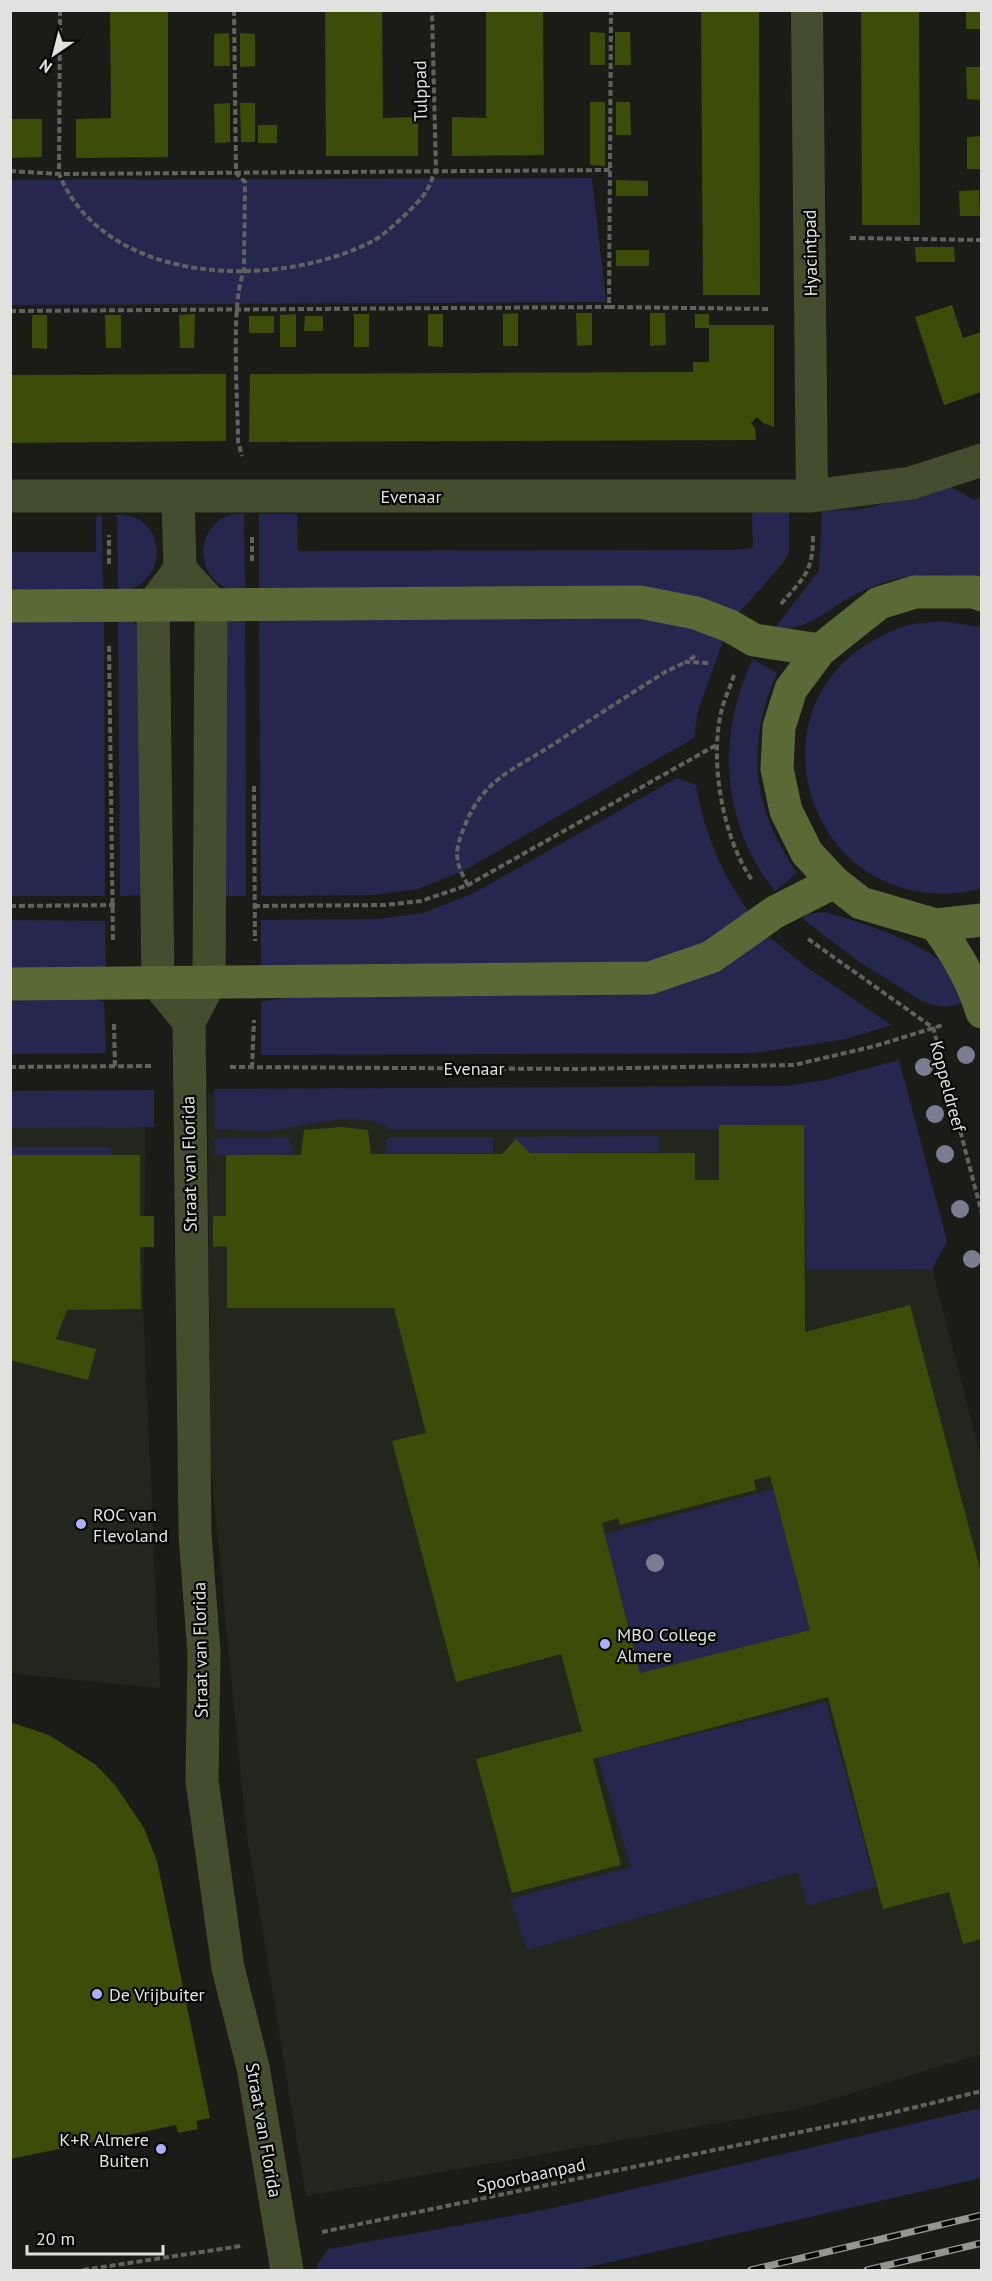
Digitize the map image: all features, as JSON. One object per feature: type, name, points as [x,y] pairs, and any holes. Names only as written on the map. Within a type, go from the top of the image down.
[{"type":"main road","points":[[981,595],[974,592],[915,592],[879,603],[820,650],[791,689],[779,727],[777,770],[786,811],[807,852],[834,882],[861,903],[936,925],[981,920]]},
{"type":"main road","points":[[10,606],[639,602],[696,613],[730,626],[754,640],[820,650]]},
{"type":"main road","points":[[10,984],[209,984],[650,978],[711,957],[775,912],[834,882]]},
{"type":"main road","points":[[936,925],[962,963],[974,988],[981,1012]]},
{"type":"street","name":"Hyacintpad","points":[[807,10],[812,496]]},
{"type":"street","name":"Evenaar","points":[[10,496],[178,498],[812,496],[911,483],[981,460]]},
{"type":"street","points":[[178,498],[180,569],[153,604],[158,984],[189,1022]]},
{"type":"street","points":[[180,569],[211,603],[209,984]]},
{"type":"street","name":"Straat van Florida","points":[[209,984],[189,1022],[195,1534],[204,1653],[202,1781],[228,1968],[254,2067],[285,2256]]},
{"type":"path","points":[[60,10],[59,174],[66,190],[82,213],[105,232],[131,247],[178,266],[232,273],[277,270],[309,264],[343,255],[375,240],[425,194],[436,171]]},
{"type":"path","name":"Tulppad","points":[[432,10],[436,171]]},
{"type":"path","points":[[609,307],[611,10]]},
{"type":"path","points":[[10,171],[59,174],[611,170]]},
{"type":"path","points":[[810,237],[981,240]]},
{"type":"path","points":[[10,311],[609,307],[811,311]]},
{"type":"path","points":[[109,496],[115,1067]]},
{"type":"path","points":[[468,885],[457,865],[457,852],[469,814],[481,793],[522,761],[544,751],[665,672],[686,662]]},
{"type":"path","points":[[210,906],[385,905],[421,901],[468,885],[718,744]]},
{"type":"path","points":[[10,906],[158,906]]},
{"type":"path","name":"Evenaar","points":[[10,1067],[578,1069],[794,1065],[875,1046],[933,1027]]},
{"type":"path","name":"Koppeldreef","points":[[933,1027],[981,1214]]},
{"type":"path","name":"Spoorbaanpad","points":[[83,2271],[207,2250],[285,2256],[981,2091]]},
{"type":"shaded area","points":[[592,178],[606,302],[11,305],[11,180]]},
{"type":"shaded area","points":[[950,486],[974,500],[981,498],[981,579],[948,575],[901,578],[854,595],[807,623],[787,628],[775,628],[819,570],[822,511],[863,509]]},
{"type":"shaded area","points":[[752,512],[789,512],[789,552],[784,562],[737,615],[259,591],[259,514],[297,514],[298,551],[738,550],[753,548]]},
{"type":"shaded area","points":[[232,514],[244,514],[245,591],[229,589],[217,582],[208,572],[204,559],[204,545],[208,532],[218,521]]},
{"type":"shaded area","points":[[99,515],[102,518],[103,592],[11,592],[10,552],[96,552],[96,518]]},
{"type":"shaded area","points":[[117,515],[134,518],[147,526],[154,538],[157,552],[155,566],[147,578],[135,587],[118,591]]},
{"type":"shaded area","points":[[104,617],[105,896],[11,896],[10,618]]},
{"type":"shaded area","points":[[118,617],[133,620],[139,630],[140,895],[120,896]]},
{"type":"shaded area","points":[[245,617],[246,896],[225,896],[225,625],[228,621]]},
{"type":"shaded area","points":[[259,617],[646,617],[696,628],[723,641],[698,711],[694,738],[463,871],[418,889],[373,895],[261,896]]},
{"type":"shaded area","points":[[940,621],[982,627],[981,889],[920,892],[870,874],[834,840],[812,796],[805,748],[817,700],[848,658],[900,628]]},
{"type":"shaded area","points":[[753,659],[777,673],[760,726],[757,751],[758,776],[762,800],[770,824],[797,873],[775,891],[757,865],[744,837],[735,808],[730,778],[729,748],[733,717],[741,688]]},
{"type":"shaded area","points":[[677,778],[696,785],[715,852],[749,912],[721,936],[670,963],[261,970],[261,920],[379,919],[423,913],[474,893]]},
{"type":"shaded area","points":[[825,912],[887,932],[932,954],[949,971],[966,1002],[948,1007],[931,1005],[858,961],[804,920],[805,914]]},
{"type":"shaded area","points":[[10,920],[105,921],[106,971],[11,972]]},
{"type":"shaded area","points":[[767,935],[805,966],[891,1025],[846,1039],[755,1053],[261,1055],[261,1002],[264,1001],[299,996],[642,993],[720,969],[737,959]]},
{"type":"shaded area","points":[[10,998],[96,999],[104,1002],[106,1053],[11,1054]]},
{"type":"shaded area","points":[[899,1060],[947,1241],[932,1269],[806,1270],[804,1124],[719,1125],[719,1129],[390,1129],[378,1122],[348,1119],[266,1131],[215,1129],[214,1089],[787,1086],[825,1080]]},
{"type":"shaded area","points":[[154,1090],[154,1127],[11,1128],[11,1091]]},
{"type":"shaded area","name":"ROC van Flevoland","points":[[146,1091],[143,1308],[160,1688],[11,1673],[10,1094]]},
{"type":"shaded area","name":"MBO College Almere","points":[[208,1093],[888,1095],[981,1459],[981,2054],[803,2108],[306,2196],[246,1830],[210,1459]]},
{"type":"shaded area","points":[[659,1136],[659,1152],[531,1153],[514,1140],[515,1137]]},
{"type":"shaded area","points":[[288,1137],[294,1154],[215,1155],[215,1138]]},
{"type":"shaded area","points":[[388,1137],[493,1137],[493,1153],[384,1154]]},
{"type":"shaded area","points":[[10,1147],[111,1147],[112,1155],[11,1155]]},
{"type":"shaded area","points":[[773,1489],[810,1630],[640,1673],[605,1534]]},
{"type":"shaded area","points":[[826,1702],[876,1887],[807,1906],[798,1872],[527,1950],[510,1899],[631,1867],[598,1758]]},
{"type":"shaded area","points":[[981,2108],[981,2178],[575,2270],[318,2270],[317,2265],[328,2249],[544,2210]]},
{"type":"building","points":[[110,10],[168,10],[168,157],[76,158],[76,119],[111,118]]},
{"type":"building","points":[[325,10],[382,10],[383,118],[418,117],[418,156],[326,156]]},
{"type":"building","points":[[486,10],[543,10],[544,155],[452,156],[452,117],[486,118]]},
{"type":"building","points":[[701,10],[759,10],[760,295],[703,295]]},
{"type":"building","points":[[861,10],[919,10],[920,225],[862,225]]},
{"type":"building","points":[[966,10],[981,10],[981,29],[966,29]]},
{"type":"building","points":[[590,32],[605,33],[605,65],[590,65]]},
{"type":"building","points":[[615,32],[630,32],[631,65],[615,65]]},
{"type":"building","points":[[229,33],[230,66],[214,66],[214,34]]},
{"type":"building","points":[[240,33],[255,34],[255,66],[240,67]]},
{"type":"building","points":[[966,67],[981,67],[981,100],[967,99]]},
{"type":"building","points":[[590,102],[605,102],[605,166],[590,165]]},
{"type":"building","points":[[616,102],[630,102],[631,135],[616,135]]},
{"type":"building","points":[[230,103],[230,142],[215,143],[214,104]]},
{"type":"building","points":[[240,103],[255,103],[255,142],[241,142]]},
{"type":"building","points":[[10,119],[42,119],[42,157],[10,158]]},
{"type":"building","points":[[258,125],[277,125],[277,143],[258,143]]},
{"type":"building","points":[[981,136],[981,169],[967,169],[967,137]]},
{"type":"building","points":[[616,180],[648,181],[648,196],[616,196]]},
{"type":"building","points":[[979,190],[980,216],[960,216],[959,191]]},
{"type":"building","points":[[915,247],[954,247],[955,262],[916,262]]},
{"type":"building","points":[[616,250],[649,250],[649,266],[616,266]]},
{"type":"building","points":[[952,305],[963,338],[981,332],[981,392],[944,405],[915,317]]},
{"type":"building","points":[[518,313],[518,346],[503,346],[503,314]]},
{"type":"building","points":[[576,313],[592,313],[592,345],[577,346]]},
{"type":"building","points":[[650,313],[665,313],[666,345],[650,346]]},
{"type":"building","points":[[195,314],[194,348],[180,348],[179,315]]},
{"type":"building","points":[[296,314],[296,347],[280,347],[280,315]]},
{"type":"building","points":[[354,314],[369,314],[369,347],[354,347]]},
{"type":"building","points":[[428,314],[443,314],[443,347],[428,346]]},
{"type":"building","points":[[695,314],[709,314],[709,325],[774,325],[774,427],[763,423],[757,417],[751,423],[755,428],[756,440],[249,442],[250,374],[693,372],[693,362],[709,362],[709,328],[695,328]]},
{"type":"building","points":[[32,315],[47,315],[47,349],[32,348]]},
{"type":"building","points":[[105,315],[121,315],[121,348],[106,348]]},
{"type":"building","points":[[249,316],[274,316],[274,333],[249,333]]},
{"type":"building","points":[[305,316],[323,316],[323,331],[304,331]]},
{"type":"building","points":[[226,374],[226,441],[10,443],[10,375]]},
{"type":"building","points":[[719,1125],[804,1125],[805,1332],[910,1305],[981,1573],[981,1939],[963,1944],[949,1892],[883,1909],[828,1697],[593,1759],[621,1865],[512,1893],[476,1759],[582,1731],[561,1654],[456,1682],[392,1441],[426,1433],[394,1308],[227,1308],[227,1246],[213,1247],[213,1216],[226,1216],[226,1155],[301,1155],[304,1130],[342,1127],[368,1130],[371,1154],[502,1154],[516,1139],[530,1153],[695,1153],[695,1180],[719,1180]],"holes":[[[770,1476],[810,1630],[640,1673],[602,1523],[618,1518],[620,1525],[756,1490],[754,1480]]]},
{"type":"building","points":[[10,1155],[140,1155],[140,1216],[154,1216],[154,1247],[140,1247],[141,1309],[67,1310],[56,1339],[96,1349],[88,1380],[10,1360]]},
{"type":"building","name":"De Vrijbuiter","points":[[10,1722],[49,1735],[96,1765],[115,1785],[144,1828],[157,1861],[210,2118],[196,2121],[198,2129],[178,2133],[176,2125],[10,2159]]},
{"type":"railway","points":[[751,2270],[982,2215]]},
{"type":"railway","points":[[867,2270],[982,2243]]},
{"type":"place","name":"ROC van Flevoland","points":[[81,1524]]},
{"type":"place","name":"MBO College Almere","points":[[605,1644]]},
{"type":"place","name":"De Vrijbuiter","points":[[97,1994]]},
{"type":"place","name":"K+R Almere Buiten","points":[[161,2149]]}]
